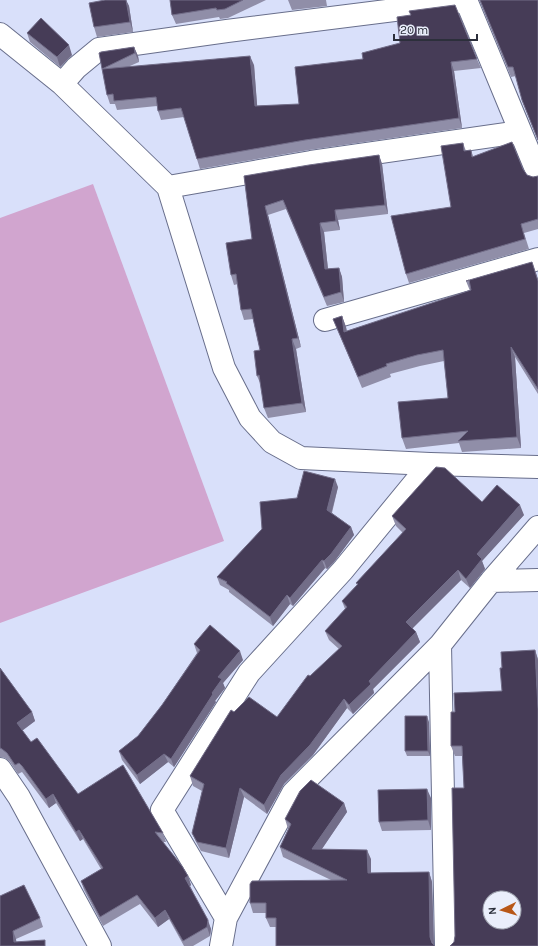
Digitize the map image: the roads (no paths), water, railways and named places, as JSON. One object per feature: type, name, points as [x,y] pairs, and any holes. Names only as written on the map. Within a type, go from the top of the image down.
[{"type":"street","points":[[62,84],[76,68],[99,50],[227,31],[466,0],[538,174]]},
{"type":"street","points":[[0,34],[62,84],[168,187],[224,368],[250,418],[272,442],[301,458],[538,467]]},
{"type":"street","points":[[168,187],[311,162],[520,132]]},
{"type":"street","points":[[325,320],[538,259]]},
{"type":"street","points":[[226,918],[162,810],[249,673],[343,570],[430,464]]},
{"type":"street","points":[[221,946],[226,918],[293,793],[440,644],[491,581],[538,527]]},
{"type":"street","points":[[491,581],[538,580]]},
{"type":"street","points":[[440,644],[446,946]]},
{"type":"street","points":[[0,770],[19,797],[100,946]]}]
